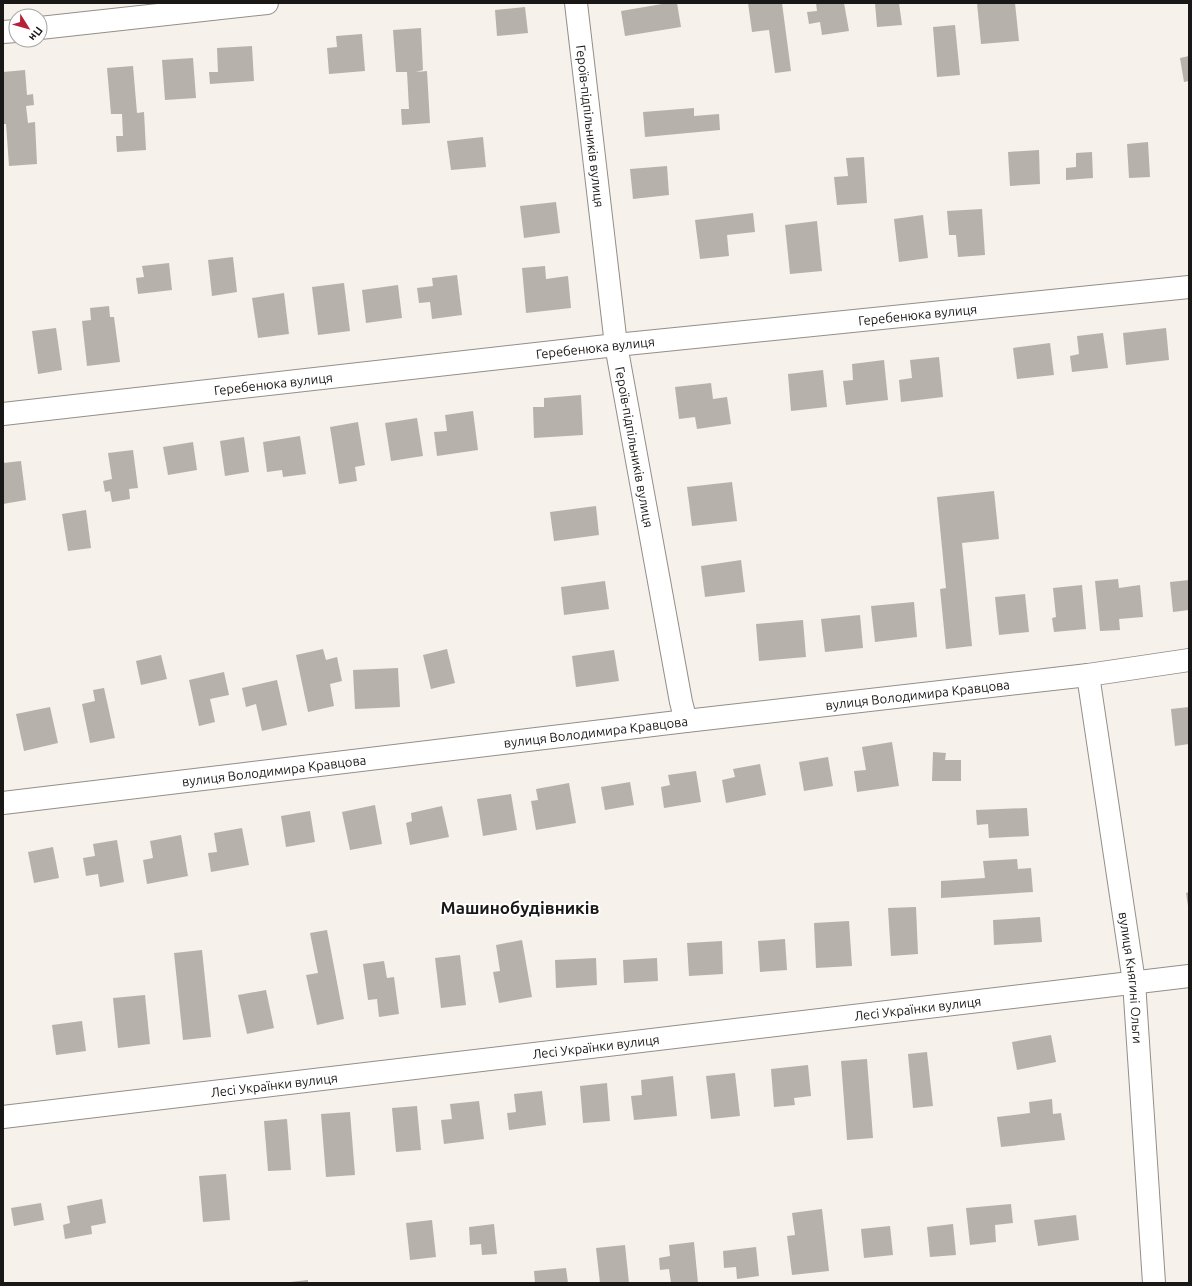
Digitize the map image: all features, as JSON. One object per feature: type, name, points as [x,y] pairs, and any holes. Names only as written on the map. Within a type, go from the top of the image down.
[{"type":"street","points":[[48,27],[267,3]]},
{"type":"street","name":"Героїв-підпільників вулиця","points":[[576,3],[616,346],[681,702],[686,721]]},
{"type":"street","name":"Геребенюка вулиця","points":[[3,414],[616,346],[1189,287]]},
{"type":"street","name":"вулиця Володимира Кравцова","points":[[3,803],[686,721],[1088,675],[1189,660]]},
{"type":"street","name":"вулиця Княгині Ольги","points":[[1088,675],[1134,982],[1154,1283]]},
{"type":"street","name":"Лесі Українки вулиця","points":[[3,1117],[1189,976]]},
{"type":"building","points":[[668,3],[677,3],[681,27],[625,36],[621,11]]},
{"type":"building","points":[[748,3],[782,3],[791,71],[775,73],[769,30],[752,32]]},
{"type":"building","points":[[816,3],[844,3],[849,31],[822,35],[820,22],[809,24],[807,12],[817,11]]},
{"type":"building","points":[[875,3],[899,3],[902,25],[877,27]]},
{"type":"building","points":[[977,3],[1015,3],[1019,41],[981,44]]},
{"type":"building","points":[[525,7],[528,33],[497,36],[495,10]]},
{"type":"building","points":[[955,25],[960,75],[937,77],[933,27]]},
{"type":"building","points":[[421,28],[423,70],[416,72],[427,71],[430,123],[402,125],[401,109],[409,109],[407,72],[396,72],[393,30]]},
{"type":"building","points":[[362,34],[365,71],[329,74],[327,48],[337,47],[336,36]]},
{"type":"building","points":[[252,46],[254,81],[210,84],[209,72],[218,72],[217,48]]},
{"type":"building","points":[[1189,56],[1189,81],[1184,82],[1180,58]]},
{"type":"building","points":[[193,58],[196,98],[165,100],[162,60]]},
{"type":"building","points":[[133,66],[137,113],[144,112],[146,150],[117,152],[116,136],[123,136],[122,114],[111,114],[107,68]]},
{"type":"building","points":[[25,70],[27,95],[33,94],[34,105],[26,106],[28,123],[35,122],[37,164],[9,166],[6,124],[3,124],[3,72]]},
{"type":"building","points":[[694,108],[694,116],[719,114],[720,130],[645,137],[643,112]]},
{"type":"building","points":[[483,137],[486,167],[451,170],[447,141]]},
{"type":"building","points":[[1148,142],[1150,177],[1129,178],[1127,144]]},
{"type":"building","points":[[1039,150],[1040,184],[1010,186],[1008,152]]},
{"type":"building","points":[[1092,152],[1093,178],[1066,180],[1066,168],[1076,167],[1076,153]]},
{"type":"building","points":[[864,157],[867,203],[837,205],[834,177],[848,176],[846,158]]},
{"type":"building","points":[[667,166],[669,195],[633,199],[630,169]]},
{"type":"building","points":[[556,202],[560,233],[524,238],[520,206]]},
{"type":"building","points":[[982,209],[985,255],[958,257],[956,235],[949,235],[947,211]]},
{"type":"building","points":[[753,213],[755,232],[727,235],[729,256],[700,259],[695,220]]},
{"type":"building","points":[[923,215],[928,258],[899,262],[894,219]]},
{"type":"building","points":[[817,221],[822,271],[790,274],[785,225]]},
{"type":"building","points":[[233,257],[237,292],[212,296],[208,260]]},
{"type":"building","points":[[169,263],[172,290],[138,294],[136,278],[144,277],[142,266]]},
{"type":"building","points":[[545,266],[546,279],[568,276],[571,308],[526,313],[522,268]]},
{"type":"building","points":[[457,275],[462,315],[432,319],[430,302],[419,303],[417,288],[433,286],[432,278]]},
{"type":"building","points":[[344,283],[350,331],[318,335],[312,287]]},
{"type":"building","points":[[398,285],[402,318],[366,323],[362,290]]},
{"type":"building","points":[[284,293],[289,334],[258,338],[252,298]]},
{"type":"building","points":[[109,306],[110,317],[114,317],[120,362],[87,366],[82,321],[91,320],[90,308]]},
{"type":"building","points":[[56,328],[62,370],[38,374],[32,331]]},
{"type":"building","points":[[1166,328],[1169,360],[1126,365],[1123,333]]},
{"type":"building","points":[[1103,333],[1108,368],[1072,372],[1070,356],[1079,354],[1077,336]]},
{"type":"building","points":[[1050,343],[1054,375],[1017,379],[1013,348]]},
{"type":"building","points":[[939,357],[943,397],[901,402],[899,380],[912,378],[910,360]]},
{"type":"building","points":[[884,360],[888,400],[846,405],[843,381],[853,380],[852,364]]},
{"type":"building","points":[[823,370],[827,407],[791,411],[788,374]]},
{"type":"building","points":[[711,383],[713,399],[727,397],[731,424],[697,429],[695,417],[679,419],[675,387]]},
{"type":"building","points":[[581,395],[583,435],[534,438],[533,407],[544,407],[544,398]]},
{"type":"building","points":[[473,411],[478,450],[437,456],[434,432],[447,431],[445,415]]},
{"type":"building","points":[[417,418],[423,456],[391,461],[385,423]]},
{"type":"building","points":[[358,422],[365,465],[355,467],[357,481],[339,484],[330,427]]},
{"type":"building","points":[[300,436],[306,474],[283,477],[282,470],[267,472],[263,442]]},
{"type":"building","points":[[244,437],[249,472],[225,476],[220,441]]},
{"type":"building","points":[[193,442],[197,470],[168,475],[163,447]]},
{"type":"building","points":[[133,450],[138,488],[129,489],[130,499],[112,502],[110,491],[105,492],[103,481],[112,479],[108,453]]},
{"type":"building","points":[[21,461],[26,500],[3,504],[3,463]]},
{"type":"building","points":[[732,482],[737,521],[692,526],[687,487]]},
{"type":"building","points":[[994,491],[999,539],[962,543],[972,646],[946,649],[940,589],[946,588],[937,497]]},
{"type":"building","points":[[596,506],[599,535],[554,541],[550,512]]},
{"type":"building","points":[[86,510],[91,548],[68,551],[62,514]]},
{"type":"building","points":[[741,560],[745,592],[705,597],[701,566]]},
{"type":"building","points":[[1118,579],[1119,588],[1140,585],[1143,617],[1119,619],[1120,630],[1100,631],[1095,581]]},
{"type":"building","points":[[1189,580],[1189,610],[1173,612],[1170,582]]},
{"type":"building","points":[[605,581],[609,609],[564,615],[561,587]]},
{"type":"building","points":[[1082,585],[1086,629],[1054,632],[1052,618],[1056,617],[1053,588]]},
{"type":"building","points":[[1025,594],[1029,632],[999,635],[995,597]]},
{"type":"building","points":[[914,602],[917,637],[875,642],[871,606]]},
{"type":"building","points":[[860,615],[863,648],[825,652],[821,619]]},
{"type":"building","points":[[803,620],[806,657],[759,661],[756,624]]},
{"type":"building","points":[[323,649],[326,660],[337,657],[342,681],[330,684],[334,706],[308,712],[296,655]]},
{"type":"building","points":[[447,649],[455,683],[431,689],[423,655]]},
{"type":"building","points":[[614,650],[619,681],[576,687],[572,656]]},
{"type":"building","points":[[161,655],[167,679],[141,685],[136,661]]},
{"type":"building","points":[[398,668],[400,707],[355,709],[353,670]]},
{"type":"building","points":[[224,672],[229,695],[210,699],[215,722],[199,726],[189,680]]},
{"type":"building","points":[[277,680],[287,725],[262,731],[256,704],[246,707],[242,688]]},
{"type":"building","points":[[104,688],[115,738],[90,743],[82,704],[95,701],[93,690]]},
{"type":"building","points":[[50,707],[58,743],[24,751],[16,714]]},
{"type":"building","points":[[1189,707],[1189,744],[1175,746],[1171,709]]},
{"type":"building","points":[[892,742],[899,786],[857,792],[854,771],[866,770],[862,747]]},
{"type":"building","points":[[933,752],[946,753],[945,760],[961,760],[961,781],[932,781]]},
{"type":"building","points":[[828,757],[833,786],[804,791],[799,762]]},
{"type":"building","points":[[760,764],[766,795],[726,803],[722,780],[735,777],[733,769]]},
{"type":"building","points":[[696,771],[701,802],[664,808],[661,787],[670,785],[668,775]]},
{"type":"building","points":[[630,782],[634,805],[605,810],[601,787]]},
{"type":"building","points":[[569,783],[576,823],[536,830],[531,801],[538,800],[536,789]]},
{"type":"building","points":[[511,794],[517,830],[483,836],[477,799]]},
{"type":"building","points":[[375,805],[382,844],[350,850],[342,812]]},
{"type":"building","points":[[442,806],[449,837],[410,845],[406,823],[412,821],[411,813]]},
{"type":"building","points":[[1027,808],[1029,836],[989,838],[988,824],[977,825],[976,810]]},
{"type":"building","points":[[310,811],[315,842],[286,847],[281,816]]},
{"type":"building","points":[[242,828],[249,865],[211,872],[208,853],[217,852],[214,833]]},
{"type":"building","points":[[181,835],[188,876],[147,884],[143,860],[153,858],[150,841]]},
{"type":"building","points":[[117,840],[124,882],[100,887],[98,874],[86,876],[83,858],[95,856],[93,844]]},
{"type":"building","points":[[53,847],[59,878],[34,883],[28,852]]},
{"type":"building","points":[[1017,859],[1018,869],[1031,868],[1033,892],[941,898],[941,881],[985,878],[983,861]]},
{"type":"building","points":[[1189,892],[1189,906],[1188,906],[1186,893]]},
{"type":"building","points":[[916,907],[918,954],[891,956],[888,908]]},
{"type":"building","points":[[1040,917],[1042,942],[994,945],[993,920]]},
{"type":"building","points":[[849,921],[852,966],[816,968],[814,923]]},
{"type":"building","points":[[327,930],[344,1019],[317,1025],[306,975],[318,973],[310,933]]},
{"type":"building","points":[[785,939],[787,970],[760,972],[758,941]]},
{"type":"building","points":[[522,940],[532,997],[499,1003],[493,972],[500,971],[496,945]]},
{"type":"building","points":[[722,941],[723,974],[689,976],[687,943]]},
{"type":"building","points":[[202,950],[211,1037],[183,1040],[174,953]]},
{"type":"building","points":[[460,955],[466,1005],[441,1008],[435,958]]},
{"type":"building","points":[[596,958],[597,985],[556,988],[555,960]]},
{"type":"building","points":[[657,958],[658,981],[624,983],[623,960]]},
{"type":"building","points":[[384,961],[387,978],[394,977],[399,1014],[379,1017],[377,999],[368,1000],[363,964]]},
{"type":"building","points":[[266,990],[274,1028],[247,1034],[238,995]]},
{"type":"building","points":[[145,995],[150,1044],[118,1048],[113,998]]},
{"type":"building","points":[[82,1021],[86,1051],[56,1055],[52,1025]]},
{"type":"building","points":[[1051,1035],[1056,1062],[1017,1070],[1012,1042]]},
{"type":"building","points":[[927,1052],[933,1106],[913,1108],[908,1054]]},
{"type":"building","points":[[867,1059],[873,1138],[847,1140],[841,1061]]},
{"type":"building","points":[[808,1065],[811,1096],[794,1098],[795,1105],[774,1107],[771,1069]]},
{"type":"building","points":[[735,1073],[740,1116],[711,1119],[706,1076]]},
{"type":"building","points":[[673,1076],[677,1116],[634,1120],[631,1096],[642,1095],[641,1080]]},
{"type":"building","points":[[607,1083],[610,1121],[583,1123],[580,1086]]},
{"type":"building","points":[[542,1091],[546,1125],[509,1130],[507,1113],[516,1112],[514,1094]]},
{"type":"building","points":[[1052,1099],[1053,1114],[1061,1113],[1065,1140],[1001,1147],[997,1117],[1030,1113],[1029,1102]]},
{"type":"building","points":[[479,1101],[484,1139],[444,1144],[441,1120],[452,1119],[450,1104]]},
{"type":"building","points":[[417,1106],[421,1150],[396,1152],[392,1108]]},
{"type":"building","points":[[350,1112],[355,1175],[326,1177],[321,1114]]},
{"type":"building","points":[[287,1119],[291,1170],[268,1171],[264,1121]]},
{"type":"building","points":[[226,1174],[230,1220],[203,1222],[199,1176]]},
{"type":"building","points":[[102,1199],[106,1223],[91,1226],[92,1234],[65,1239],[63,1225],[70,1223],[67,1206]]},
{"type":"building","points":[[41,1203],[44,1220],[14,1226],[11,1208]]},
{"type":"building","points":[[1011,1204],[1013,1223],[995,1225],[996,1242],[970,1245],[966,1208]]},
{"type":"building","points":[[822,1209],[829,1271],[792,1275],[787,1236],[795,1235],[792,1213]]},
{"type":"building","points":[[1076,1215],[1079,1240],[1038,1246],[1034,1220]]},
{"type":"building","points":[[432,1220],[436,1257],[410,1260],[406,1223]]},
{"type":"building","points":[[494,1224],[497,1254],[482,1255],[481,1244],[470,1245],[469,1227]]},
{"type":"building","points":[[953,1224],[956,1255],[930,1257],[927,1227]]},
{"type":"building","points":[[890,1226],[893,1255],[864,1258],[861,1229]]},
{"type":"building","points":[[694,1242],[698,1283],[671,1283],[669,1269],[660,1270],[659,1258],[670,1256],[669,1245]]},
{"type":"building","points":[[625,1245],[629,1283],[600,1283],[596,1248]]},
{"type":"building","points":[[756,1247],[759,1276],[737,1279],[736,1267],[724,1268],[723,1251]]},
{"type":"building","points":[[566,1268],[568,1283],[535,1283],[534,1271]]},
{"type":"building","points":[[308,1280],[308,1283],[290,1283],[290,1282]]},
{"type":"district","name":"Машинобудівників","points":[[520,908]]}]
